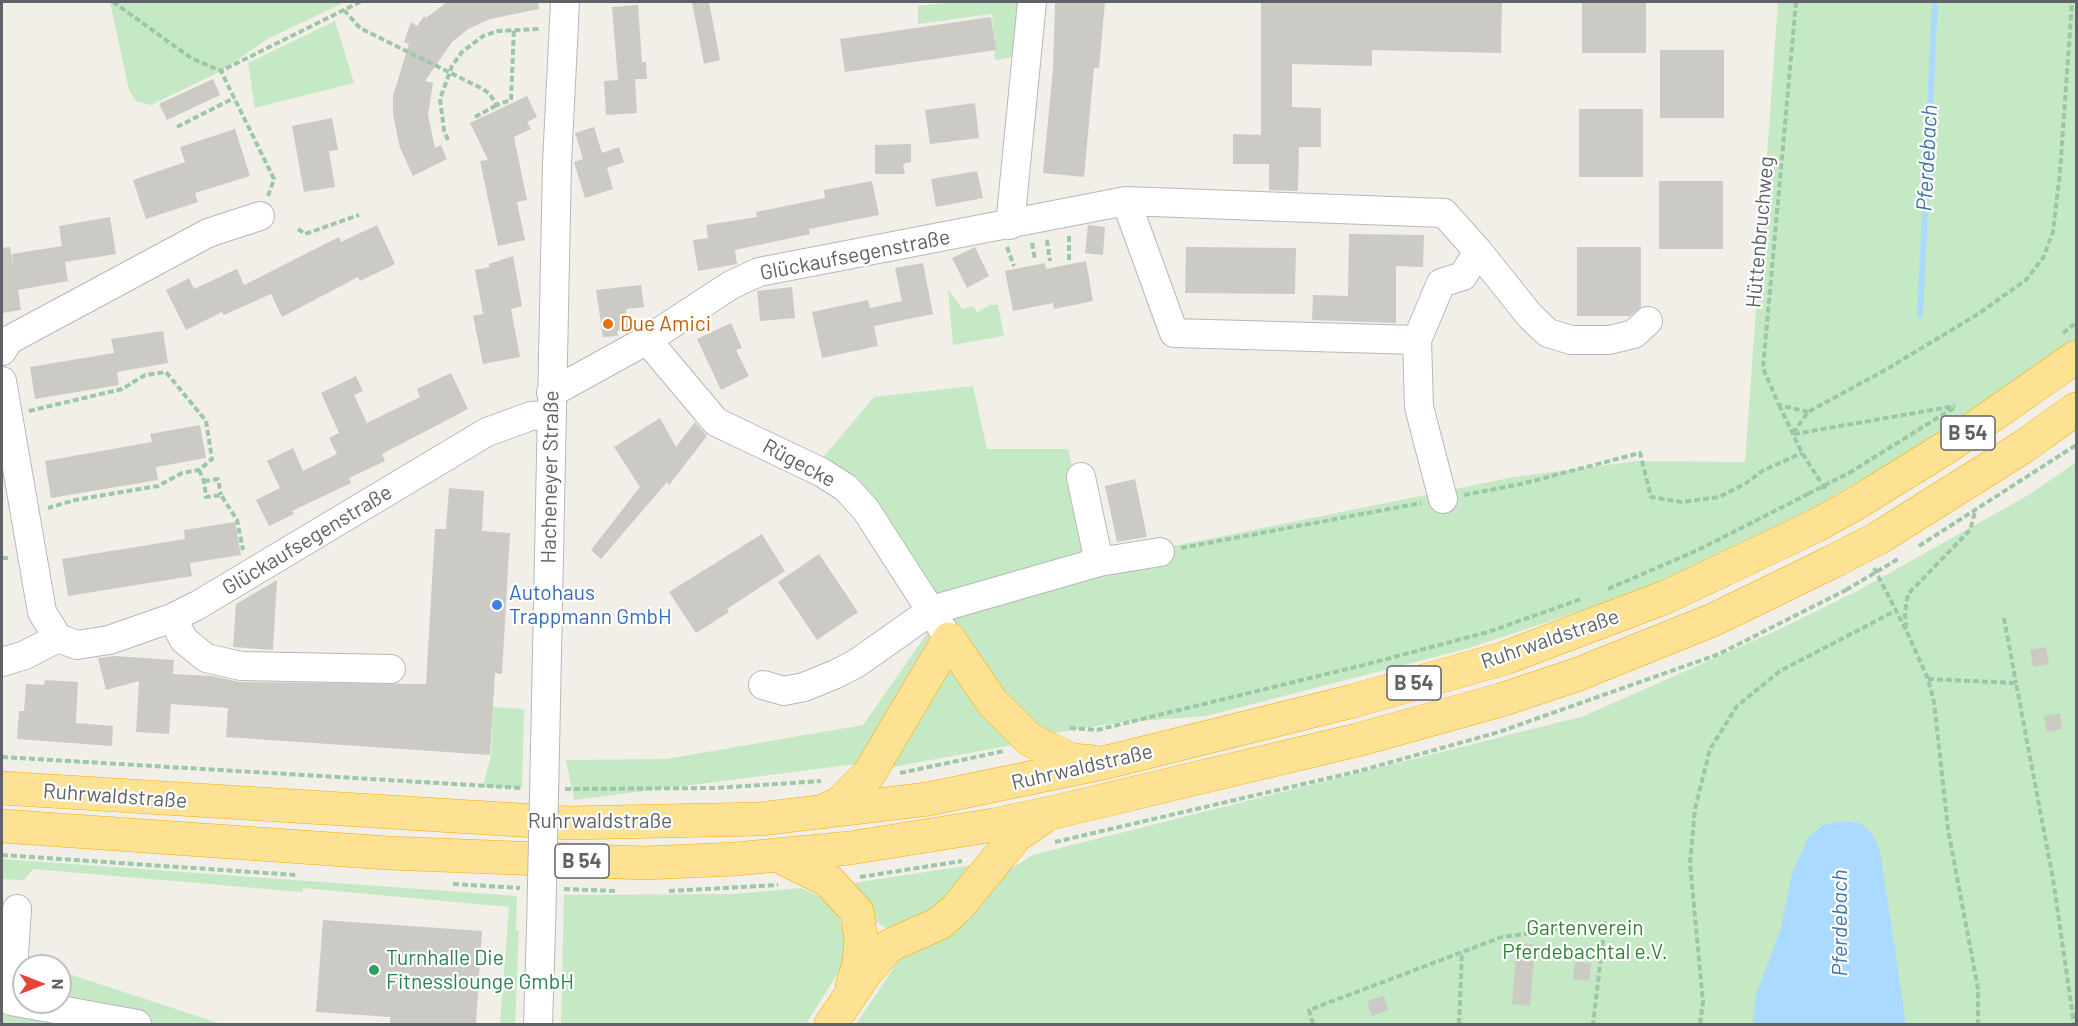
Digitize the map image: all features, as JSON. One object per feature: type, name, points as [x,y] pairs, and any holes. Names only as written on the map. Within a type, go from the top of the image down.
[{"type":"highway","name":"Ruhrwaldstraße","points":[[2,788],[568,823],[702,821],[820,813],[928,799],[1107,762],[1353,701],[1505,658],[1666,597],[1815,526],[1852,488],[1950,445],[2068,346]]},
{"type":"highway","name":"Ruhrwaldstraße","points":[[2,826],[388,853],[644,863],[850,848],[936,835],[1059,811],[1357,740],[1504,699],[1576,675],[1715,619],[1840,576],[1884,554],[2014,453],[2076,409]]},
{"type":"highway","points":[[820,813],[840,803],[869,774],[949,639],[992,702],[1030,740],[1072,760],[1107,762]]},
{"type":"highway","points":[[831,1024],[849,997],[890,946],[940,922],[957,908],[1016,836],[1037,820],[1059,811]]},
{"type":"highway","points":[[776,855],[829,881],[857,912],[860,951],[849,997]]},
{"type":"street","name":"Hacheneyer Straße","points":[[538,1024],[556,163],[565,2]]},
{"type":"street","points":[[1010,225],[1032,2]]},
{"type":"street","points":[[1126,201],[1174,333],[1417,340]]},
{"type":"street","name":"Glückaufsegenstraße","points":[[58,638],[77,645],[109,640],[172,618],[198,605],[487,432],[531,416],[731,285],[759,272],[1126,201],[1444,213],[1530,316],[1548,333],[1571,340],[1609,340],[1634,334],[1648,321]]},
{"type":"street","points":[[2,351],[9,340],[208,233],[260,216]]},
{"type":"street","points":[[1443,499],[1419,407],[1417,340],[1441,283],[1463,276],[1478,251]]},
{"type":"street","name":"Rügecke","points":[[647,340],[716,422],[821,472],[846,488],[866,510],[949,639]]},
{"type":"street","points":[[2,381],[42,612],[58,638],[26,655],[2,662]]},
{"type":"street","points":[[1081,477],[1099,562]]},
{"type":"street","points":[[763,685],[784,691],[804,687],[836,674],[857,663],[932,610],[1099,562],[1160,552]]},
{"type":"street","points":[[172,618],[184,640],[206,658],[241,666],[392,669]]},
{"type":"street","points":[[17,909],[6,1000],[137,1024]]},
{"type":"path","points":[[113,2],[190,58],[221,71],[274,179],[260,216]]},
{"type":"path","points":[[221,71],[360,2]]},
{"type":"path","name":"Hüttenbruchweg","points":[[1793,434],[1763,369],[1796,2]]},
{"type":"path","points":[[1793,434],[1809,412],[1887,369],[1978,314],[2026,280],[2043,258],[2053,232],[2060,172],[2072,2]]},
{"type":"path","points":[[344,10],[360,28],[489,93],[497,105]]},
{"type":"path","points":[[448,140],[442,122],[440,99],[449,73],[462,52],[472,43],[491,33],[514,28],[564,30]]},
{"type":"path","points":[[475,117],[511,100],[514,28]]},
{"type":"path","points":[[177,127],[234,98]]},
{"type":"path","points":[[298,229],[305,234],[359,214]]},
{"type":"path","points":[[1068,232],[1069,261]]},
{"type":"path","points":[[1047,239],[1050,261]]},
{"type":"path","points":[[2068,346],[2076,323]]},
{"type":"path","points":[[18,413],[122,389],[145,375],[166,372],[206,421],[212,459],[199,470],[182,473],[158,486],[75,500],[43,510]]},
{"type":"path","points":[[1779,405],[1809,412]]},
{"type":"path","points":[[1599,592],[1698,550],[1808,494],[1852,488],[1958,405],[1793,434]]},
{"type":"path","points":[[1918,547],[2076,445]]},
{"type":"path","points":[[1160,552],[1521,484],[1640,453],[1651,497],[1682,502],[1719,497],[1745,484],[1762,471],[1802,453]]},
{"type":"path","points":[[199,470],[204,481],[206,497],[221,495]]},
{"type":"path","points":[[204,481],[218,479],[221,495],[237,520],[243,552]]},
{"type":"path","points":[[1907,632],[1905,612],[1908,594],[1970,530],[1975,512]]},
{"type":"path","points":[[1840,576],[1884,554],[1908,553]]},
{"type":"path","points":[[1884,554],[1895,611],[1928,679],[1934,702],[1948,829],[1978,989],[1978,1024]]},
{"type":"path","points":[[1065,728],[1097,730],[1279,687],[1488,632],[1588,596]]},
{"type":"path","points":[[1700,1024],[1703,1002],[1690,863],[1695,809],[1710,749],[1737,706],[1780,671],[1895,611]]},
{"type":"path","points":[[2004,618],[2053,879],[2074,1024]]},
{"type":"path","points":[[1928,679],[2016,683]]},
{"type":"path","points":[[869,774],[898,773],[987,756],[1020,746],[1030,740]]},
{"type":"path","points":[[2,757],[483,787],[533,788]]},
{"type":"path","points":[[555,788],[780,786],[830,779]]},
{"type":"path","points":[[2,855],[253,873]]},
{"type":"path","points":[[849,879],[973,860]]},
{"type":"path","points":[[1314,1024],[1310,1010],[1502,937],[1605,923],[1593,1024]]},
{"type":"path","points":[[1459,1024],[1462,952]]},
{"type":"green space","points":[[110,2],[345,2],[269,38],[221,71],[151,105],[136,101],[129,90]]},
{"type":"green space","points":[[955,2],[1019,2],[1013,57],[995,60],[992,14],[918,24],[918,6]]},
{"type":"green space","points":[[1778,2],[2076,2],[2076,343],[2008,397],[1745,546],[1635,593],[1466,649],[1206,716],[1123,722],[1010,740],[1013,745],[882,769],[887,760],[574,800],[566,760],[666,759],[863,725],[931,628],[820,461],[874,397],[973,386],[987,449],[1068,449],[1095,562],[1514,477],[1637,461],[1745,462]]},
{"type":"green space","points":[[335,21],[354,83],[255,108],[248,63]]},
{"type":"green space","points":[[948,289],[962,309],[973,306],[977,312],[990,305],[998,305],[1004,336],[953,345]]},
{"type":"green space","name":"Gartenverein Pferdebachtal e.V.","points":[[2076,462],[2076,1024],[856,1024],[899,960],[956,932],[1007,871],[1033,855],[1584,716],[1780,629],[1861,589],[2032,493]]},
{"type":"green space","points":[[493,707],[524,709],[522,788],[483,787],[491,755]]},
{"type":"green space","points":[[2,859],[517,896],[516,930],[519,930],[515,1024],[500,1024],[509,907],[303,888],[302,892],[33,869],[24,880],[2,879]]},
{"type":"green space","points":[[979,864],[944,910],[890,930],[877,923],[853,883]]},
{"type":"green space","points":[[801,888],[825,899],[839,917],[847,942],[843,965],[806,1024],[561,1024],[564,895],[734,894]]},
{"type":"green space","points":[[72,975],[221,1024],[158,1024],[72,1003]]},
{"type":"green space","points":[[2,1009],[12,1010],[12,1014],[39,1014],[114,1024],[2,1024]]},
{"type":"water","points":[[1840,821],[1860,823],[1872,834],[1880,850],[1906,1024],[1753,1024],[1756,995],[1780,931],[1792,873],[1809,836],[1823,825]]},
{"type":"building","points":[[447,2],[538,2],[539,9],[490,19],[468,29],[452,42],[425,81],[433,83],[428,115],[435,148],[441,145],[447,159],[413,176],[400,148],[393,114],[393,96],[409,44],[404,42],[411,22],[417,26],[424,16],[426,18]]},
{"type":"building","points":[[692,2],[709,2],[720,60],[704,64]]},
{"type":"building","points":[[1055,2],[1105,2],[1099,68],[1094,68],[1084,177],[1043,173],[1053,69]]},
{"type":"building","points":[[1261,2],[1502,2],[1501,53],[1372,50],[1372,66],[1292,64],[1292,107],[1321,108],[1321,147],[1299,147],[1298,191],[1269,190],[1269,164],[1233,164],[1233,134],[1261,135]]},
{"type":"building","points":[[1582,2],[1646,2],[1646,53],[1582,53]]},
{"type":"building","points":[[638,5],[642,62],[646,62],[647,79],[635,79],[637,113],[606,115],[604,81],[618,80],[612,7]]},
{"type":"building","points":[[991,17],[996,50],[845,72],[840,39]]},
{"type":"building","points":[[1660,50],[1724,50],[1724,118],[1660,118]]},
{"type":"building","points":[[213,79],[220,95],[167,120],[159,104]]},
{"type":"building","points":[[527,96],[537,117],[527,122],[531,129],[514,137],[527,200],[517,202],[525,240],[498,246],[480,161],[488,160],[470,123]]},
{"type":"building","points":[[975,103],[979,138],[930,144],[925,110]]},
{"type":"building","points":[[1579,109],[1643,109],[1643,177],[1579,177]]},
{"type":"building","points":[[332,118],[338,150],[329,151],[335,187],[304,192],[292,126]]},
{"type":"building","points":[[594,127],[602,153],[619,147],[624,162],[607,168],[613,189],[585,198],[574,162],[583,159],[575,133]]},
{"type":"building","points":[[235,129],[250,176],[195,193],[198,202],[146,219],[133,180],[185,162],[180,147]]},
{"type":"building","points":[[911,144],[911,162],[903,164],[905,174],[875,174],[875,145]]},
{"type":"building","points":[[977,171],[983,198],[936,207],[931,179]]},
{"type":"building","points":[[872,181],[879,215],[809,229],[810,234],[735,250],[737,264],[698,271],[693,240],[708,238],[706,225],[757,217],[756,212],[825,198],[824,190]]},
{"type":"building","points":[[1659,181],[1723,181],[1723,249],[1659,249]]},
{"type":"building","points":[[110,217],[116,254],[65,262],[68,281],[18,290],[21,310],[2,313],[2,248],[10,247],[14,271],[12,254],[62,246],[59,226]]},
{"type":"building","points":[[377,225],[395,264],[360,281],[358,277],[282,317],[271,294],[224,315],[222,312],[186,330],[166,290],[189,278],[194,289],[237,269],[244,285],[339,237],[341,242]]},
{"type":"building","points":[[1088,225],[1105,227],[1103,255],[1085,253]]},
{"type":"building","points":[[1349,234],[1424,235],[1423,267],[1396,266],[1396,323],[1312,320],[1313,295],[1348,296]]},
{"type":"building","points":[[975,247],[989,276],[967,288],[952,258]]},
{"type":"building","points":[[1186,247],[1296,248],[1295,294],[1185,293]]},
{"type":"building","points":[[1577,247],[1641,247],[1641,307],[1630,316],[1577,316]]},
{"type":"building","points":[[513,256],[522,306],[511,309],[520,357],[483,364],[473,316],[483,314],[475,270],[490,267],[489,264]]},
{"type":"building","points":[[1086,261],[1093,301],[1054,309],[1053,303],[1013,311],[1005,271],[1045,263],[1046,269]]},
{"type":"building","points":[[923,263],[933,314],[874,326],[878,346],[822,358],[812,312],[868,300],[870,308],[902,301],[895,268]]},
{"type":"building","points":[[641,285],[644,307],[626,309],[628,329],[617,331],[618,336],[603,337],[596,290]]},
{"type":"building","points":[[792,287],[795,318],[760,321],[757,291]]},
{"type":"building","points":[[731,323],[742,348],[736,350],[749,376],[721,390],[697,339]]},
{"type":"building","points":[[163,331],[168,363],[117,372],[119,385],[35,399],[30,367],[114,353],[111,339]]},
{"type":"building","points":[[451,373],[468,409],[382,454],[385,461],[349,478],[351,483],[292,511],[294,514],[269,526],[256,500],[280,488],[267,461],[293,448],[303,471],[337,454],[329,438],[339,433],[321,393],[356,376],[363,391],[354,395],[367,423],[420,397],[417,389]]},
{"type":"building","points":[[660,418],[676,447],[695,422],[707,436],[669,485],[667,482],[601,559],[591,550],[640,487],[614,447]]},
{"type":"building","points":[[200,425],[206,458],[156,467],[158,480],[51,498],[45,461],[152,442],[150,434]]},
{"type":"building","points":[[1135,479],[1147,537],[1117,542],[1105,486]]},
{"type":"building","points":[[449,488],[484,491],[482,531],[510,533],[502,674],[495,673],[490,755],[226,737],[228,708],[171,704],[169,734],[136,732],[139,681],[106,690],[98,658],[115,656],[174,660],[173,674],[212,676],[240,682],[426,684],[435,529],[446,529]]},
{"type":"building","points":[[235,522],[241,555],[190,563],[192,576],[68,596],[62,559],[185,539],[184,530]]},
{"type":"building","points":[[762,534],[785,571],[727,609],[729,612],[696,633],[669,592]]},
{"type":"building","points":[[819,554],[858,612],[817,640],[778,582]]},
{"type":"building","points":[[277,580],[273,650],[233,647],[236,604]]},
{"type":"building","points":[[2046,647],[2049,664],[2033,667],[2030,650]]},
{"type":"building","points":[[45,680],[78,682],[76,723],[113,726],[112,746],[17,739],[19,711],[24,711],[26,684],[44,685]]},
{"type":"building","points":[[2060,713],[2062,729],[2047,732],[2044,716]]},
{"type":"building","name":"Turnhalle Die Fitnesslounge GmbH","points":[[323,920],[482,931],[476,1023],[390,1023],[390,1017],[316,1012]]},
{"type":"building","points":[[1517,943],[1535,945],[1530,1006],[1512,1004]]},
{"type":"building","points":[[1575,962],[1591,963],[1589,981],[1573,979]]},
{"type":"building","points":[[1384,996],[1388,1010],[1372,1016],[1367,1001]]},
{"type":"waterway","name":"Pferdebach","points":[[1920,314],[1935,2]]},
{"type":"place","name":"Due Amici","points":[[608,324]]},
{"type":"place","name":"Autohaus Trappmann GmbH","points":[[497,605]]},
{"type":"place","name":"Turnhalle Die Fitnesslounge GmbH","points":[[374,970]]}]
